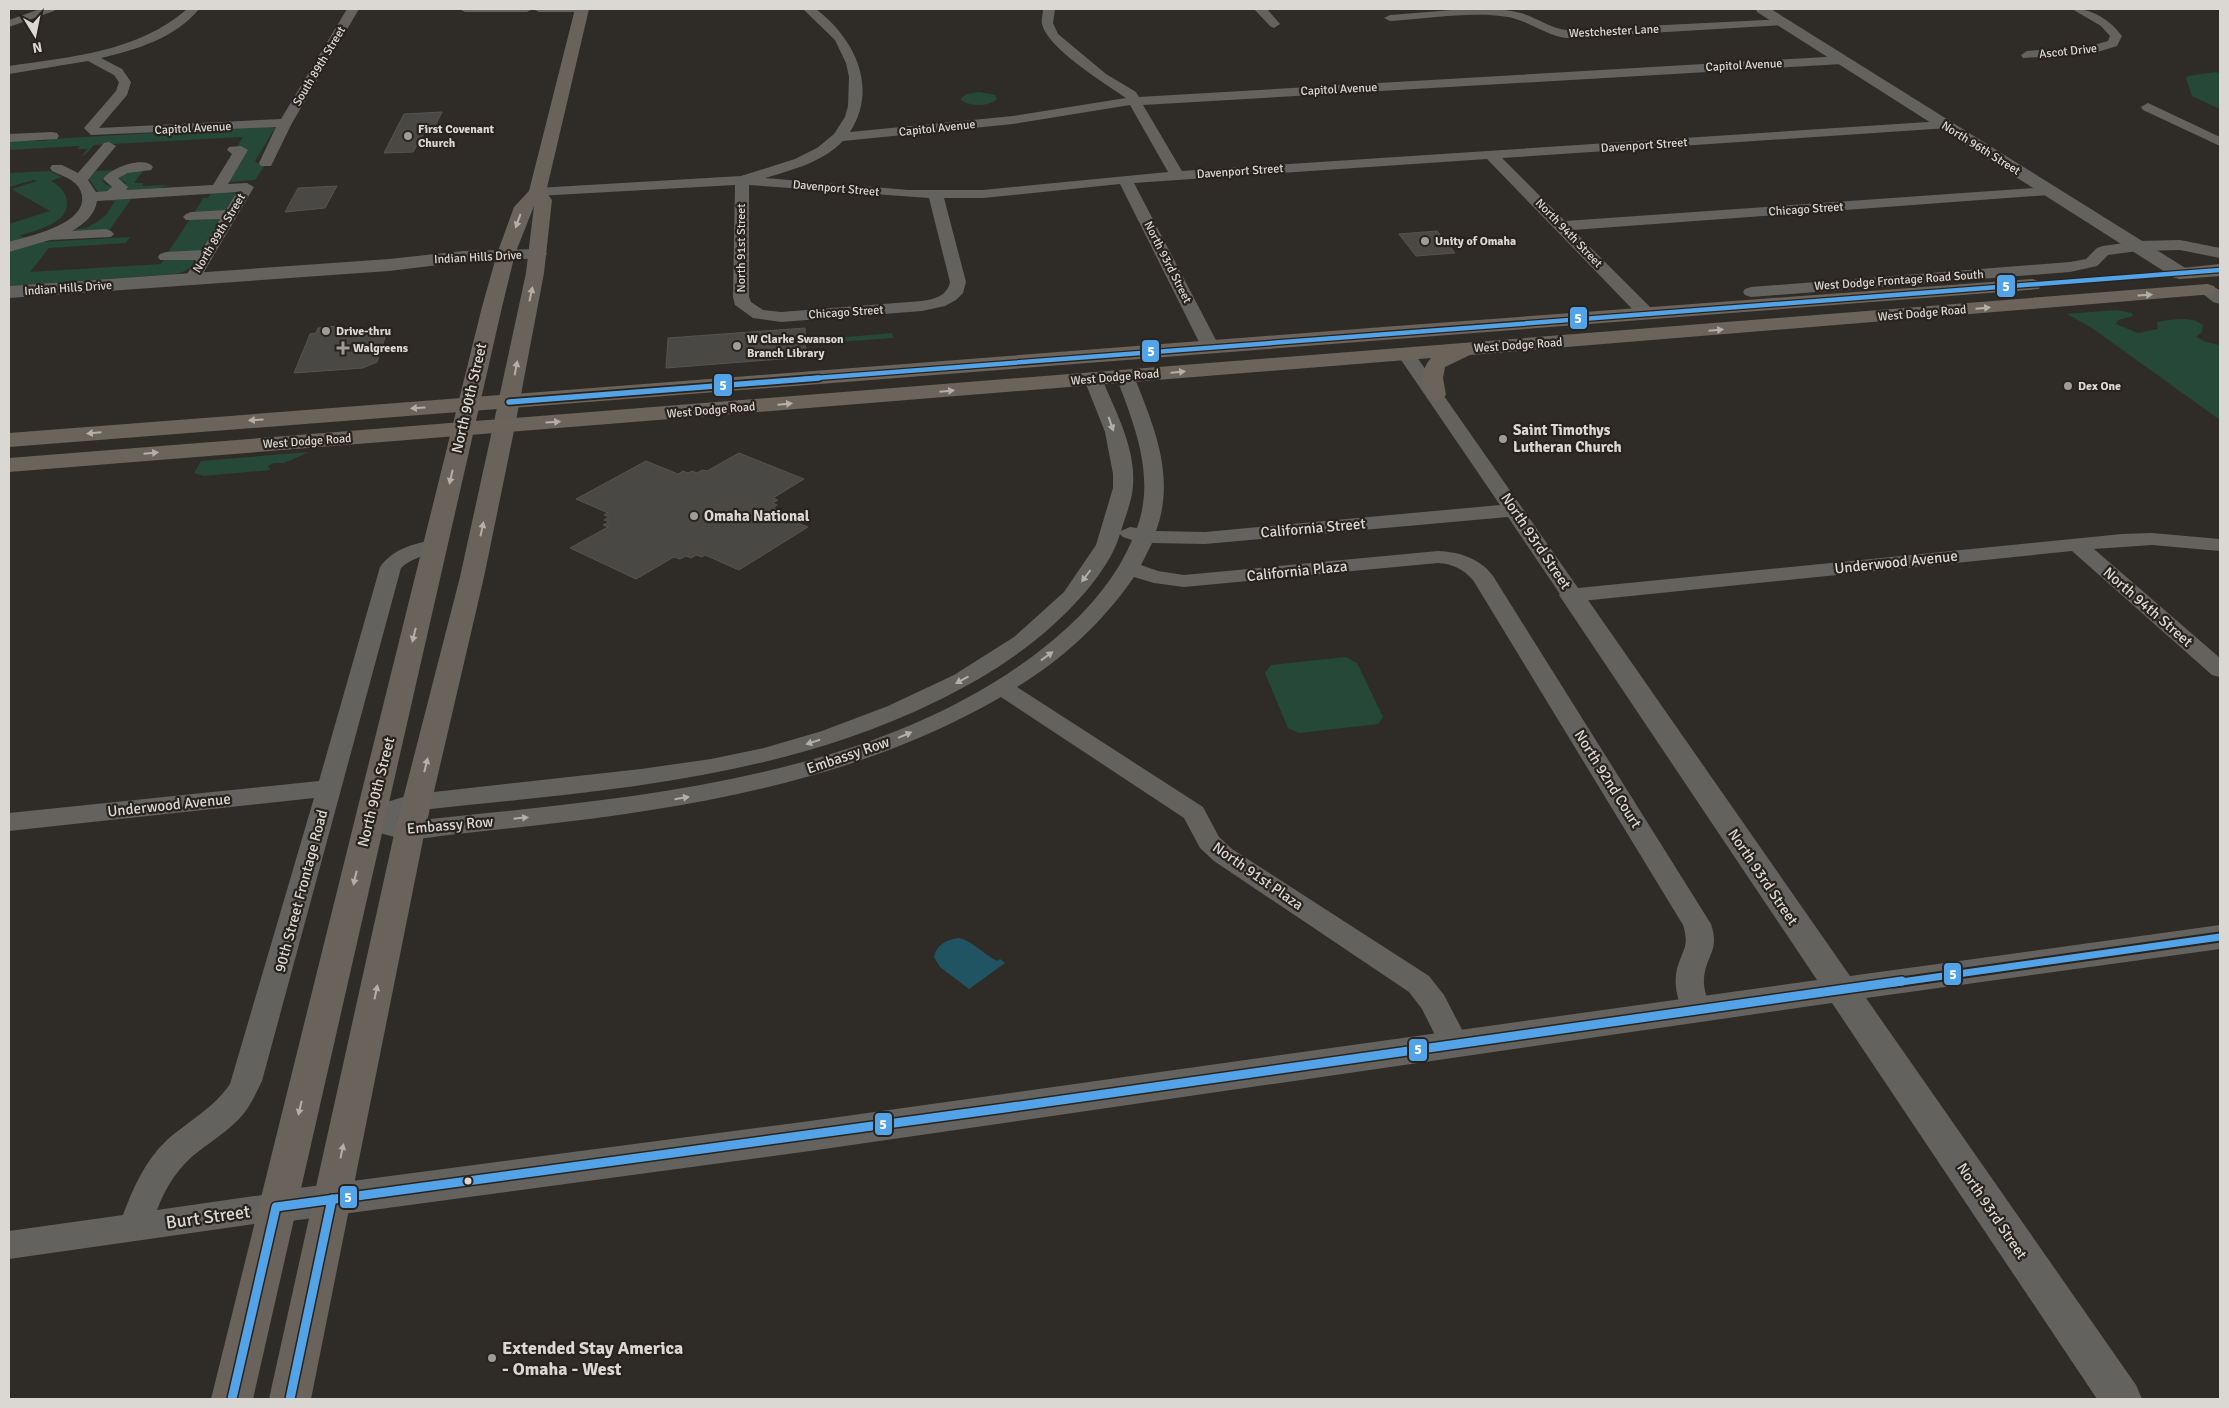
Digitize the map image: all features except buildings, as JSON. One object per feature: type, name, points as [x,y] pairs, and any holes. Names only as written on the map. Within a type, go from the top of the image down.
[{"type":"highway","name":"West Dodge Road","points":[[9,465],[464,417],[509,402],[1210,346],[2220,270]]},
{"type":"highway","name":"West Dodge Road","points":[[9,440],[464,417],[504,426],[1504,346],[2216,292]]},
{"type":"highway","points":[[1406,354],[1404,350],[1407,345],[1421,341],[1662,322],[1778,304]]},
{"type":"highway","points":[[1435,395],[1432,376],[1436,362],[1457,354],[1504,346]]},
{"type":"main road","name":"North 90th Street","points":[[232,1399],[276,1207],[436,545],[464,417],[505,257],[523,207],[537,192],[582,9]]},
{"type":"main road","name":"North 90th Street","points":[[290,1399],[413,816],[470,586],[509,402],[538,254],[543,200],[537,192]]},
{"type":"street","points":[[9,24],[50,9]]},
{"type":"street","points":[[9,70],[88,56],[156,35],[181,20],[193,9]]},
{"type":"street","name":"South 89th Street","points":[[285,123],[353,9]]},
{"type":"street","points":[[464,9],[527,9]]},
{"type":"street","points":[[539,9],[582,9]]},
{"type":"street","points":[[742,180],[812,156],[832,144],[846,128],[856,99],[856,73],[850,53],[834,31],[808,9]]},
{"type":"street","points":[[1049,9],[1047,23],[1049,31],[1060,43],[1102,77],[1131,95],[1177,175]]},
{"type":"street","points":[[1260,9],[1266,13],[1274,24]]},
{"type":"street","name":"North 96th Street","points":[[1762,9],[2180,273]]},
{"type":"street","name":"Ascot Drive","points":[[2027,55],[2091,50],[2113,43],[2116,36],[2112,30],[2078,9]]},
{"type":"street","name":"Westchester Lane","points":[[1390,18],[1487,12],[1522,17],[1555,33],[1566,34],[1782,22]]},
{"type":"street","name":"Capitol Avenue","points":[[88,56],[118,72],[125,82],[122,92],[91,128],[92,130],[102,133],[285,123]]},
{"type":"street","name":"Capitol Avenue","points":[[839,137],[1013,120],[1135,101],[1842,60]]},
{"type":"street","points":[[2148,107],[2220,142]]},
{"type":"street","points":[[266,163],[285,123]]},
{"type":"street","name":"Davenport Street","points":[[537,192],[742,180],[936,195],[1001,193],[1177,175],[1943,125]]},
{"type":"street","points":[[9,138],[52,136]]},
{"type":"street","points":[[81,181],[82,176],[109,146]]},
{"type":"street","points":[[90,197],[174,187],[218,188],[241,150],[234,150]]},
{"type":"street","name":"North 94th Street","points":[[1491,155],[1563,226],[1646,313]]},
{"type":"street","points":[[79,159],[99,158]]},
{"type":"street","points":[[114,194],[121,187],[110,179],[112,176],[126,170],[146,167]]},
{"type":"street","points":[[9,247],[68,227],[85,216],[90,210],[90,197],[81,181],[57,168]]},
{"type":"street","name":"North 93rd Street","points":[[1125,179],[1210,346]]},
{"type":"street","name":"North 91st Street","points":[[742,180],[741,300],[743,305],[751,311]]},
{"type":"street","name":"North 89th Street","points":[[192,279],[247,187],[218,188]]},
{"type":"street","name":"Chicago Street","points":[[1563,226],[2049,191]]},
{"type":"street","name":"Chicago Street","points":[[751,311],[766,316],[781,316],[917,306],[941,302],[954,294],[958,285],[936,195]]},
{"type":"street","points":[[191,217],[231,214]]},
{"type":"street","points":[[45,236],[106,234]]},
{"type":"street","name":"West Dodge Frontage Road South","points":[[1751,292],[2070,267],[2091,263],[2103,251],[2138,246],[2180,245],[2220,253]]},
{"type":"street","points":[[166,257],[207,254]]},
{"type":"street","name":"Indian Hills Drive","points":[[9,292],[389,265],[421,266],[538,254]]},
{"type":"street","name":"Indian Hills Drive","points":[[9,288],[106,281],[127,283]]},
{"type":"street","name":"North 93rd Street","points":[[1406,354],[2121,1399]]},
{"type":"street","name":"Embassy Row","points":[[413,816],[664,800],[749,785],[803,771],[890,742],[963,709],[1001,687],[1056,649],[1079,629],[1116,589],[1146,536],[1153,508],[1155,469],[1147,439],[1125,376]]},
{"type":"street","name":"Embassy Row","points":[[369,821],[399,830],[413,816],[614,781],[713,767],[797,747],[875,720],[943,690],[973,674],[1048,618],[1081,584],[1105,549],[1121,500],[1123,469],[1118,443],[1093,379]]},
{"type":"street","points":[[1123,469],[1155,469]]},
{"type":"street","name":"California Street","points":[[1113,529],[1146,536],[1177,539],[1205,538],[1514,510]]},
{"type":"street","name":"Underwood Avenue","points":[[1572,594],[2076,544],[2143,539],[2220,545]]},
{"type":"street","name":"North 94th Street","points":[[2076,544],[2220,670]]},
{"type":"street","name":"90th Street Frontage Road","points":[[135,1227],[145,1196],[159,1173],[186,1143],[223,1117],[239,1099],[247,1081],[391,567],[410,551],[436,545]]},
{"type":"street","name":"California Plaza","points":[[1129,568],[1154,577],[1184,581],[1438,557],[1466,562]]},
{"type":"street","name":"North 92nd Court","points":[[1466,562],[1473,566],[1482,576],[1697,924],[1701,935],[1701,948],[1690,976],[1692,995],[1697,1010]]},
{"type":"street","name":"North 91st Plaza","points":[[1001,687],[1194,814],[1209,842],[1223,855],[1419,984],[1434,1003],[1454,1042]]},
{"type":"street","name":"Underwood Avenue","points":[[9,822],[329,788]]},
{"type":"street","name":"Burt Street","points":[[9,1245],[332,1199],[820,1134],[1454,1042],[2220,937]]},
{"type":"green space","points":[[2220,73],[2220,109],[2192,96],[2186,78],[2188,76]]},
{"type":"green space","points":[[979,92],[995,95],[997,99],[989,104],[979,105],[961,100],[967,94]]},
{"type":"green space","points":[[269,126],[275,128],[255,161],[265,165],[255,180],[228,182],[248,150],[236,148],[243,137],[94,145],[82,156],[87,149],[77,149],[80,146],[9,150],[9,141],[44,141]]},
{"type":"green space","points":[[117,170],[107,174],[102,179],[105,184],[112,187],[110,190],[98,192],[89,179],[96,171]]},
{"type":"green space","points":[[144,170],[134,183],[144,183],[142,186],[168,185],[160,188],[128,190],[125,189],[126,183],[117,178],[120,175]]},
{"type":"green space","points":[[49,171],[62,177],[51,181],[64,192],[67,202],[63,216],[50,225],[19,236],[28,238],[9,244],[9,224],[50,211],[11,189],[37,181],[34,180],[9,187],[9,173]]},
{"type":"green space","points":[[213,190],[237,193],[225,211],[193,215],[203,198],[208,198]]},
{"type":"green space","points":[[131,199],[108,232],[78,233],[70,230],[86,228],[106,215],[115,201],[106,200]]},
{"type":"green space","points":[[190,219],[220,219],[201,250],[167,254]]},
{"type":"green space","points":[[130,237],[126,243],[49,248],[30,272],[161,264],[164,259],[194,259],[192,265],[188,270],[175,274],[9,286],[9,250],[43,242]]},
{"type":"green space","points":[[2116,310],[2132,313],[2133,316],[2118,320],[2116,324],[2138,333],[2158,329],[2157,322],[2175,319],[2193,320],[2203,325],[2202,332],[2196,337],[2206,342],[2220,345],[2220,420],[2092,328],[2067,314]]},
{"type":"green space","points":[[892,333],[893,338],[838,342],[837,338]]},
{"type":"green space","points":[[309,452],[284,463],[274,463],[268,466],[270,470],[204,476],[194,473],[201,461]]},
{"type":"green space","points":[[1346,657],[1357,663],[1383,717],[1378,724],[1299,733],[1288,728],[1265,673],[1271,665]]},
{"type":"water","points":[[959,938],[969,942],[997,961],[1000,959],[1005,963],[969,989],[940,967],[934,957],[937,949],[943,943]]},
{"type":"transit line","name":"5","points":[[509,402],[1396,332],[2220,270]]},
{"type":"transit line","name":"5","points":[[232,1399],[276,1207],[1005,1108],[2220,937]]},
{"type":"transit line","name":"5","points":[[290,1399],[332,1199]]},
{"type":"place","name":"First Covenant Church","points":[[408,136]]},
{"type":"place","name":"Unity of Omaha","points":[[1425,241]]},
{"type":"place","name":"Drive-thru","points":[[326,331]]},
{"type":"place","name":"W Clarke Swanson Branch Library","points":[[737,346]]},
{"type":"place","name":"Walgreens","points":[[343,348]]},
{"type":"place","name":"Dex One","points":[[2068,386]]},
{"type":"place","name":"Saint Timothys Lutheran Church","points":[[1503,439]]},
{"type":"place","name":"Omaha National","points":[[694,516]]},
{"type":"place","name":"Extended Stay America - Omaha - West","points":[[492,1358]]}]
